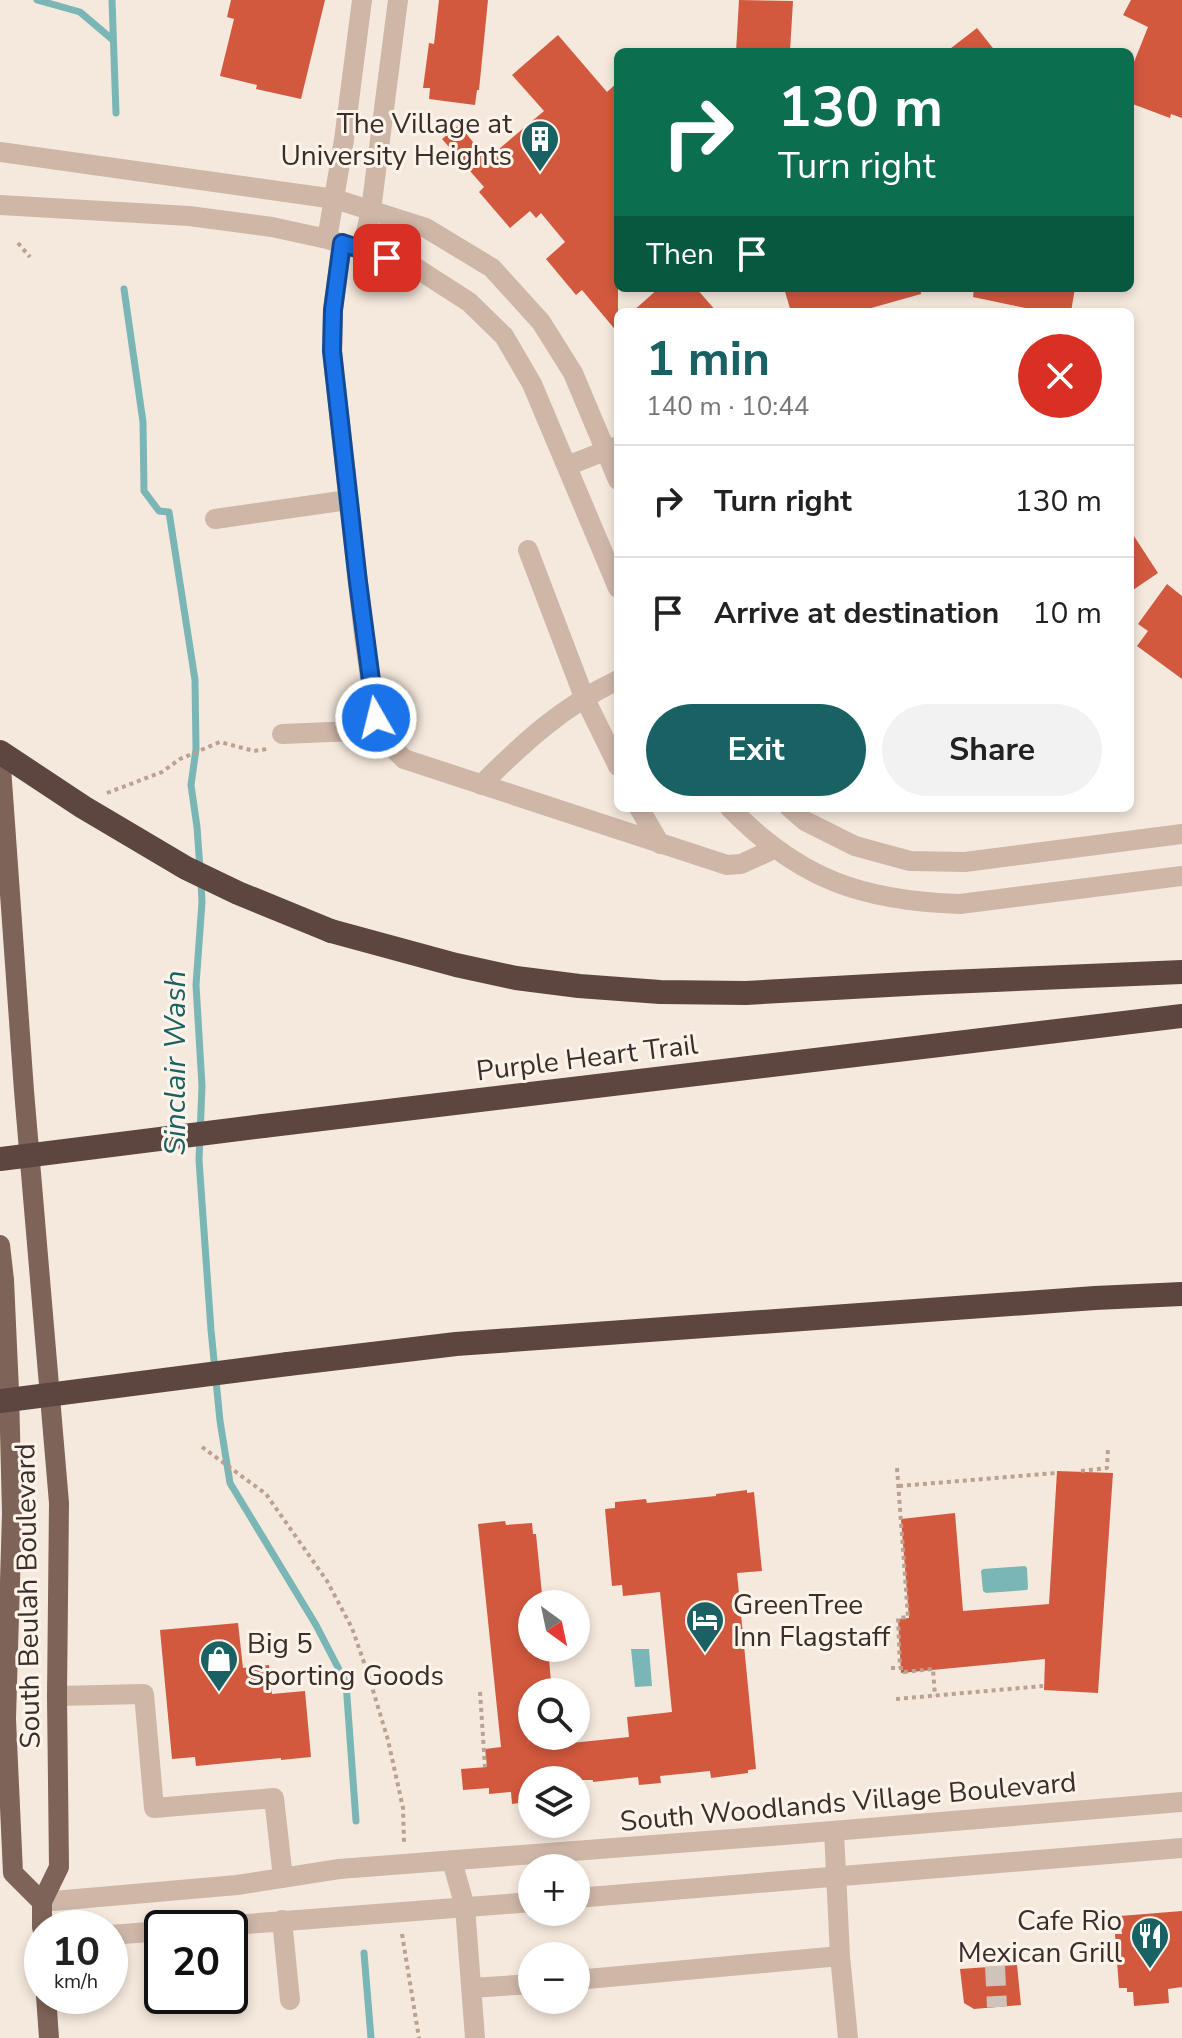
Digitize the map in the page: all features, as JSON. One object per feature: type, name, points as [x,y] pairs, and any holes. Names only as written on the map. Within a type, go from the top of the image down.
[{"type":"highway","points":[[0,752],[83,807],[186,868],[238,893],[331,931],[516,978],[660,992],[746,993],[1182,972]]},
{"type":"highway","name":"Purple Heart Trail","points":[[0,1159],[1182,1016]]},
{"type":"highway","points":[[0,1401],[456,1344],[1182,1294]]},
{"type":"highway","points":[[0,1414],[91,1390]]},
{"type":"main road","name":"South Beulah Boulevard","points":[[0,752],[25,1107],[59,1503],[59,1867],[42,1902],[42,1910]]},
{"type":"main road","name":"South Beulah Boulevard","points":[[0,1245],[9,1391],[12,1513],[6,1719],[13,1873],[42,1902]]},
{"type":"main road","points":[[47,2014],[49,2038]]},
{"type":"street","points":[[362,0],[335,199],[332,351],[364,636],[380,730],[404,759],[727,865],[741,864],[774,849]]},
{"type":"street","points":[[362,250],[371,210],[398,0]]},
{"type":"street","points":[[0,152],[335,199],[426,228],[492,268],[541,322],[573,373],[612,448],[567,466]]},
{"type":"street","points":[[0,205],[189,216],[272,227],[334,241],[413,266],[469,302],[504,336],[532,384],[614,578]]},
{"type":"street","points":[[215,519],[348,500]]},
{"type":"street","points":[[528,550],[584,697],[614,758]]},
{"type":"street","points":[[481,785],[514,752],[584,697],[614,682]]},
{"type":"street","points":[[282,734],[380,730]]},
{"type":"street","points":[[641,812],[660,844]]},
{"type":"street","points":[[734,812],[774,849],[819,876],[853,889],[924,903],[960,904],[1182,876]]},
{"type":"street","points":[[795,812],[805,821],[855,846],[910,861],[965,862],[1182,834]]},
{"type":"street","points":[[57,1696],[144,1694],[154,1808],[274,1798],[283,1878]]},
{"type":"street","name":"South Woodlands Village Boulevard","points":[[42,1902],[237,1885],[339,1869],[1182,1802]]},
{"type":"street","points":[[834,1831],[840,1956],[848,2038]]},
{"type":"street","points":[[590,1897],[1182,1848]]},
{"type":"street","points":[[452,1861],[465,1907],[475,2038]]},
{"type":"street","points":[[248,1923],[518,1903]]},
{"type":"street","points":[[282,1920],[290,2000]]},
{"type":"street","points":[[590,1979],[840,1956]]},
{"type":"street","points":[[471,1988],[518,1985]]},
{"type":"path","points":[[18,243],[30,257]]},
{"type":"path","points":[[107,793],[162,772],[180,759],[220,742],[254,751],[272,748],[282,734]]},
{"type":"path","points":[[202,1447],[266,1494],[327,1581],[352,1628],[388,1740],[403,1808],[404,1846]]},
{"type":"path","points":[[1081,1471],[1107,1468],[1108,1448]]},
{"type":"path","points":[[887,1621],[908,1617],[897,1468]]},
{"type":"path","points":[[898,1486],[1056,1473]]},
{"type":"path","points":[[898,1620],[900,1668]]},
{"type":"path","points":[[891,1668],[903,1668],[904,1672],[933,1669],[935,1696]]},
{"type":"path","points":[[896,1699],[1043,1686]]},
{"type":"path","points":[[480,1692],[485,1767]]},
{"type":"path","points":[[402,1932],[419,2038]]},
{"type":"water","points":[[1025,1566],[1027,1590],[983,1591],[983,1569]]},
{"type":"water","points":[[631,1649],[649,1649],[652,1686],[635,1687]]},
{"type":"building","points":[[231,0],[325,0],[301,99],[256,89],[257,85],[220,76],[234,19],[227,17]]},
{"type":"building","name":"The Village at University Heights","points":[[439,0],[488,0],[475,105],[429,99],[430,88],[423,88],[429,43],[434,44]]},
{"type":"building","points":[[739,0],[793,1],[790,48],[736,48]]},
{"type":"building","points":[[1131,0],[1182,0],[1182,118],[1171,114],[1170,118],[1134,104],[1134,62],[1148,27],[1123,15]]},
{"type":"building","points":[[977,28],[993,48],[951,48]]},
{"type":"building","points":[[558,35],[607,92],[614,86],[614,292],[618,292],[618,308],[614,308],[614,328],[582,290],[576,295],[546,259],[565,242],[541,213],[536,218],[530,211],[510,228],[479,192],[484,187],[442,139],[459,125],[487,159],[544,111],[512,75]]},
{"type":"building","points":[[654,292],[700,292],[714,308],[636,308]]},
{"type":"building","points":[[785,292],[921,294],[871,308],[790,308]]},
{"type":"building","points":[[974,292],[1074,292],[1072,308],[1025,308],[973,297]]},
{"type":"building","points":[[1134,536],[1158,573],[1134,589]]},
{"type":"building","points":[[1167,584],[1182,596],[1182,679],[1137,646],[1148,631],[1138,624]]},
{"type":"building","points":[[1057,1471],[1113,1473],[1098,1693],[1044,1690],[1045,1659],[901,1673],[898,1619],[909,1618],[901,1519],[955,1513],[963,1611],[1049,1604]]},
{"type":"building","name":"GreenTree Inn Flagstaff","points":[[754,1492],[762,1571],[737,1573],[756,1769],[711,1778],[710,1771],[660,1776],[661,1783],[639,1785],[638,1777],[593,1782],[590,1780],[590,1766],[518,1766],[518,1803],[512,1804],[511,1792],[489,1794],[489,1788],[463,1790],[461,1769],[487,1767],[485,1749],[501,1747],[478,1524],[505,1521],[506,1525],[532,1523],[533,1534],[536,1534],[542,1590],[518,1590],[518,1662],[549,1662],[551,1678],[518,1678],[518,1750],[590,1750],[590,1741],[629,1737],[627,1717],[672,1712],[660,1592],[623,1596],[622,1585],[612,1586],[605,1509],[615,1508],[615,1502],[646,1499],[647,1503]]},
{"type":"building","name":"Big 5 Sporting Goods","points":[[238,1623],[243,1668],[269,1665],[272,1694],[305,1691],[311,1757],[196,1766],[195,1757],[172,1759],[160,1630]]},
{"type":"building","name":"Cafe Rio Mexican Grill","points":[[1182,1911],[1182,1987],[1168,1989],[1169,2003],[1134,2006],[1133,1992],[1119,1988],[1115,1934],[1122,1934],[1120,1916]]},
{"type":"building","points":[[1017,1965],[1021,2005],[974,2009],[964,2003],[960,1969]]},
{"type":"waterway","points":[[37,0],[80,12],[113,40]]},
{"type":"waterway","name":"Sinclair Wash","points":[[112,0],[116,113]]},
{"type":"waterway","name":"Sinclair Wash","points":[[124,289],[143,422],[144,491],[159,511],[169,512],[195,680],[196,749],[191,785],[200,869]]},
{"type":"waterway","name":"Sinclair Wash","points":[[201,882],[196,985],[202,1086],[199,1160],[211,1330],[230,1483],[316,1625],[346,1683],[356,1821]]},
{"type":"waterway","name":"Sinclair Wash","points":[[364,1953],[371,2038]]},
{"type":"tunnel","points":[[995,1966],[997,2007]]},
{"type":"place","name":"The Village at University Heights","points":[[540,173]]},
{"type":"place","name":"GreenTree Inn Flagstaff","points":[[705,1654]]},
{"type":"place","name":"Big 5 Sporting Goods","points":[[219,1693]]},
{"type":"place","name":"Cafe Rio Mexican Grill","points":[[1150,1970]]},
{"type":"route","points":[[376,718],[332,351],[333,310],[342,243],[387,258]]}]
